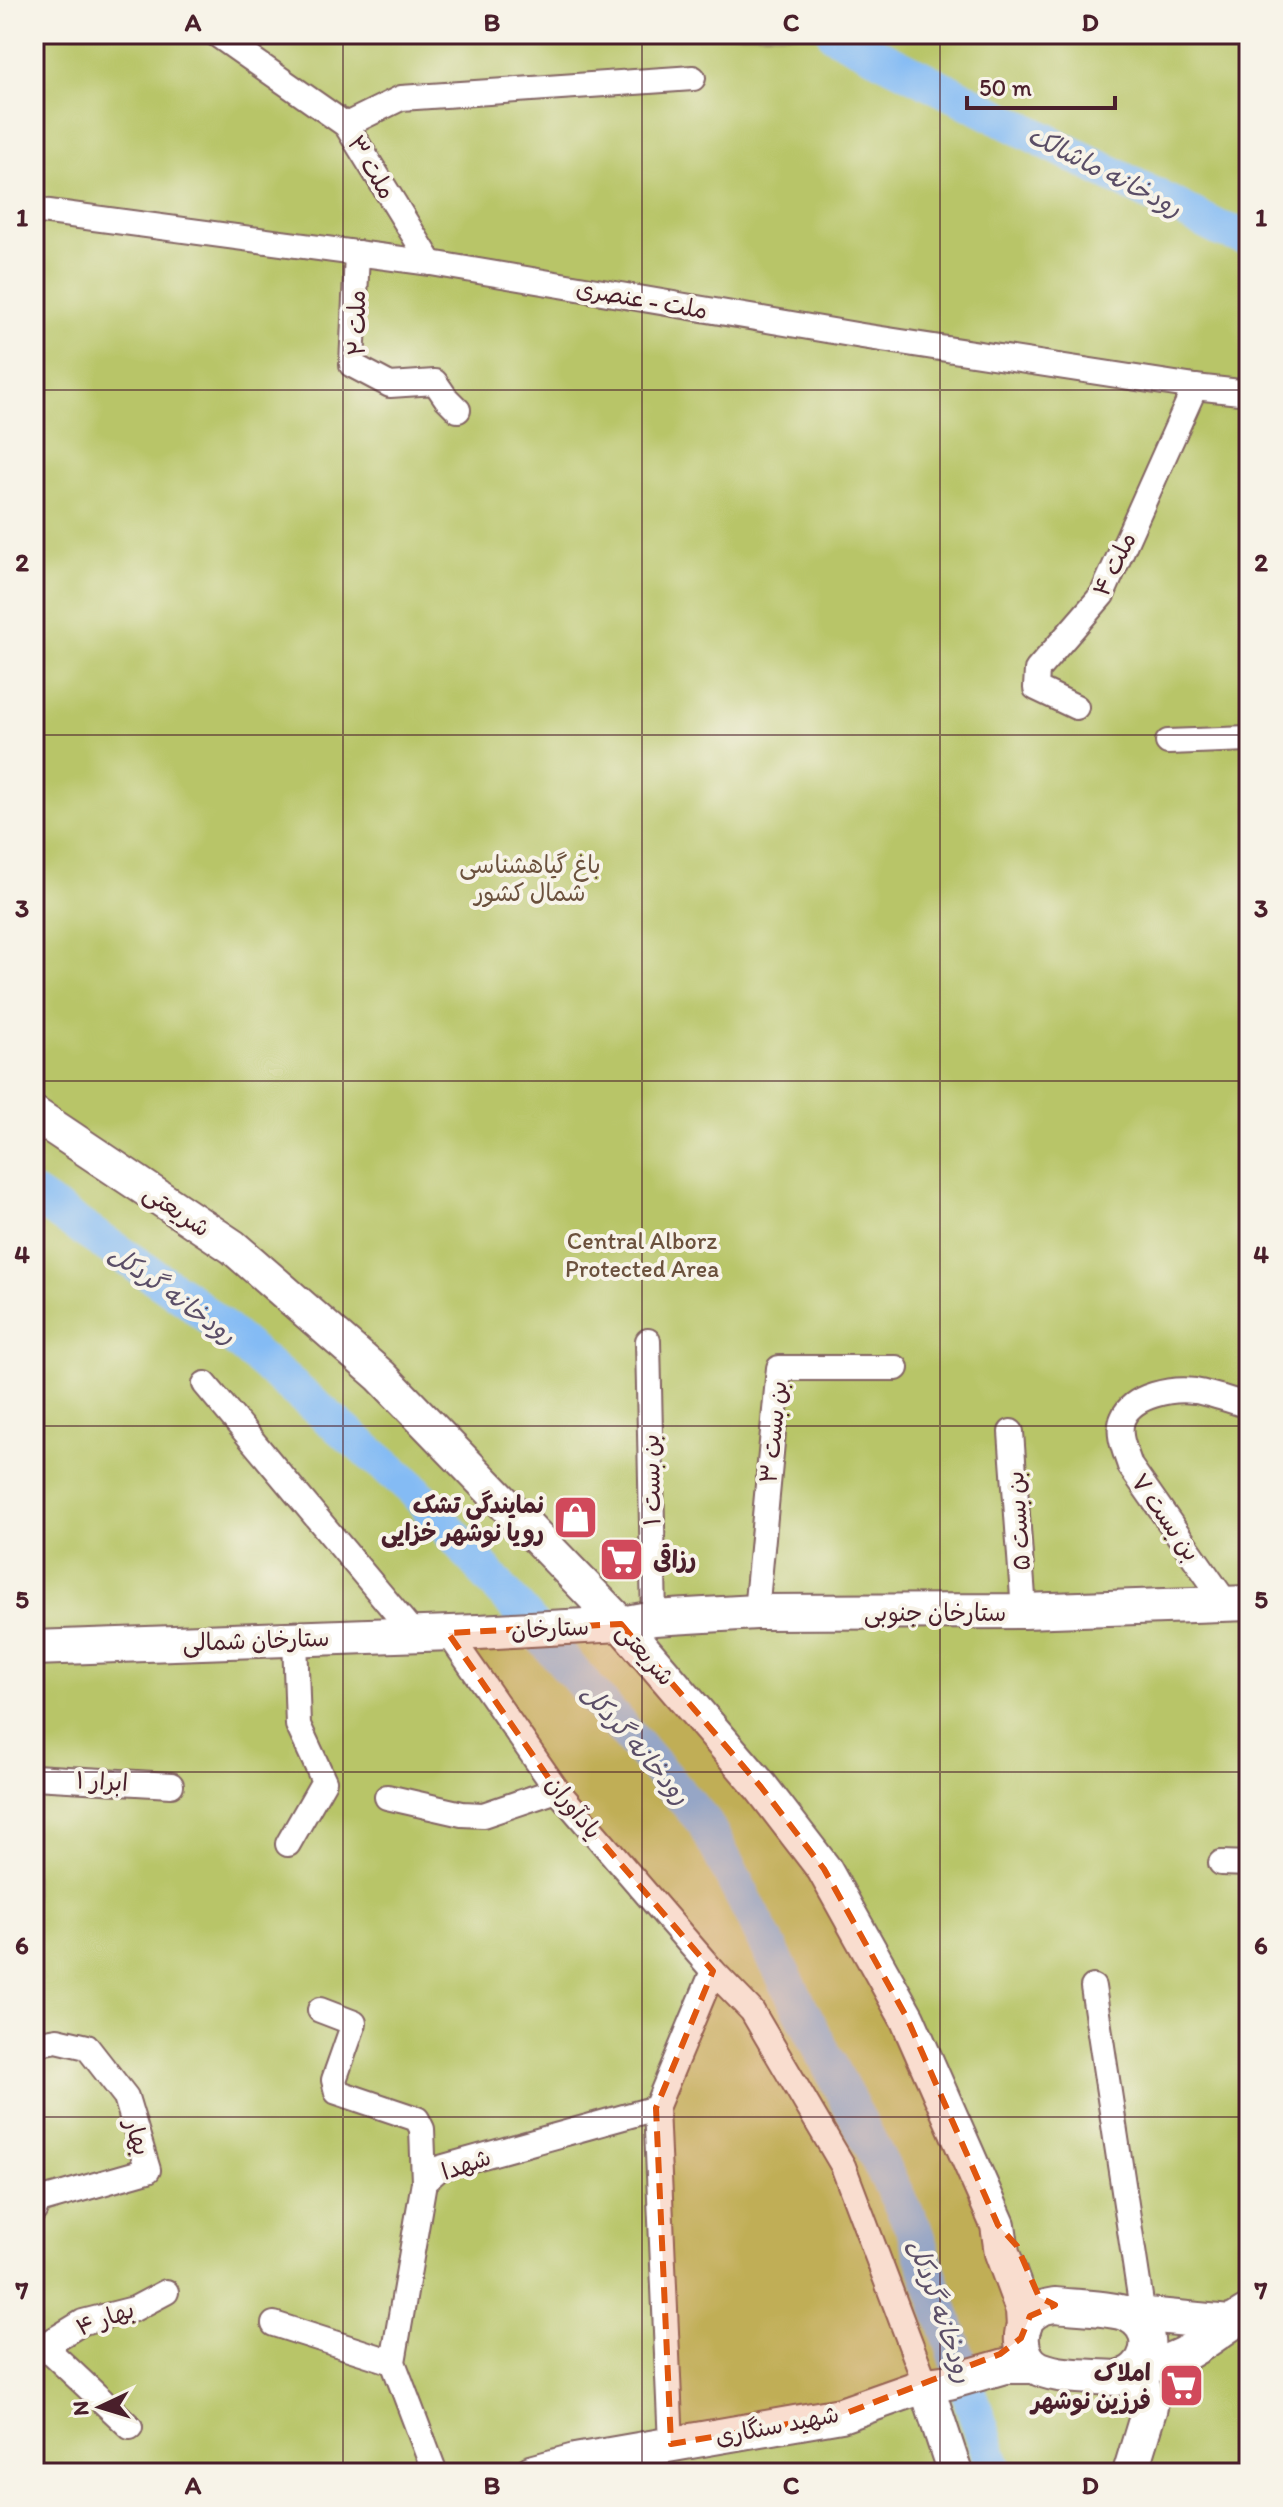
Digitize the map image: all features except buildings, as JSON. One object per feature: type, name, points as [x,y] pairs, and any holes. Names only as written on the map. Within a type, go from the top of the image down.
[{"type":"street","name":"ملت ۳","points":[[216,34],[346,125],[431,263]]},
{"type":"street","points":[[346,125],[401,98],[693,78]]},
{"type":"street","name":"ملت - عنصری","points":[[34,210],[431,263],[862,336],[1249,393]]},
{"type":"street","name":"ملت ۲","points":[[357,253],[352,365],[390,385],[435,382],[458,410]]},
{"type":"street","name":"ملت ۴","points":[[1076,707],[1036,688],[1037,670],[1102,595],[1195,387]]},
{"type":"street","points":[[1168,742],[1249,739]]},
{"type":"street","name":"شریعتی","points":[[34,1114],[233,1247],[381,1376],[637,1621],[824,1869],[907,2018],[998,2225]]},
{"type":"street","name":"بن بست ۱","points":[[637,1621],[648,1341]]},
{"type":"street","name":"بن بست ۳","points":[[756,1612],[779,1368],[896,1368]]},
{"type":"street","points":[[205,1384],[414,1634]]},
{"type":"street","name":"بن بست ۷","points":[[1237,1603],[1130,1466],[1122,1442],[1122,1419],[1138,1400],[1164,1393],[1194,1391],[1249,1406]]},
{"type":"street","name":"بن بست ۵","points":[[1011,1432],[1024,1611]]},
{"type":"street","name":"ستارخان جنوبی","points":[[637,1621],[756,1612],[1024,1611],[1237,1603]]},
{"type":"street","name":"ستارخان","points":[[463,1632],[637,1621]]},
{"type":"street","name":"ستارخان شمالی","points":[[34,1648],[463,1632]]},
{"type":"street","name":"یادآوران","points":[[463,1632],[557,1790],[713,1971],[752,2011],[843,2166],[940,2379]]},
{"type":"street","points":[[288,1844],[324,1781],[298,1725],[295,1639]]},
{"type":"street","name":"ابرار ۱","points":[[34,1777],[171,1785]]},
{"type":"street","points":[[387,1797],[462,1814],[483,1815],[557,1790]]},
{"type":"street","points":[[1221,1863],[1249,1864]]},
{"type":"street","points":[[671,2444],[656,2108],[713,1971]]},
{"type":"street","points":[[1093,1987],[1134,2315],[1147,2343],[1147,2353],[1132,2372]]},
{"type":"street","points":[[320,2010],[354,2023],[334,2080],[337,2092],[417,2119],[422,2129],[424,2182]]},
{"type":"street","name":"بهار","points":[[34,2044],[57,2040],[87,2047],[126,2097],[148,2170],[36,2203]]},
{"type":"street","name":"شهدا","points":[[393,2362],[424,2182],[440,2168],[656,2108]]},
{"type":"street","points":[[998,2225],[1017,2246],[1039,2297],[1055,2305],[1134,2315],[1239,2317]]},
{"type":"street","points":[[998,2225],[1002,2253],[1023,2310],[1017,2350]]},
{"type":"street","name":"بهار ۴","points":[[39,2346],[83,2322],[134,2309],[166,2292]]},
{"type":"street","points":[[1017,2350],[1030,2316],[1055,2305]]},
{"type":"street","points":[[1017,2350],[1050,2372],[1116,2378],[1176,2360],[1239,2317]]},
{"type":"street","points":[[274,2324],[393,2362],[435,2473]]},
{"type":"street","points":[[39,2346],[130,2427]]},
{"type":"street","name":"شهید سنگاری","points":[[531,2473],[576,2467],[671,2444],[841,2415],[1017,2350]]},
{"type":"street","points":[[1130,2473],[1150,2407],[1143,2387],[1132,2372]]},
{"type":"street","points":[[940,2379],[955,2473]]},
{"type":"highlighted area","points":[[621,1624],[761,1787],[824,1869],[907,2018],[998,2225],[1017,2246],[1039,2297],[1055,2305],[1030,2316],[1021,2338],[1000,2354],[841,2415],[671,2444],[656,2108],[713,1971],[557,1790],[448,1633]]},
{"type":"green space","name":"Central Alborz Protected Area","points":[[34,34],[1249,34],[1249,2473],[34,2473]]},
{"type":"waterway","name":"رودخانه ماشالک","points":[[835,34],[1220,229],[1249,238]]},
{"type":"waterway","name":"رودخانه گردکل","points":[[34,1196],[188,1299],[413,1489],[705,1823],[914,2229],[996,2473]]},
{"type":"place","name":"نمایندگی تشک رویا نوشهر خزایی","points":[[575,1518]]},
{"type":"place","name":"رزاقی","points":[[622,1559]]},
{"type":"place","name":"املاک فرزین نوشهر","points":[[1182,2386]]},
{"type":"park label","name":"باغ گیاهشناسی شمال کشور","points":[[530,878]]}]
